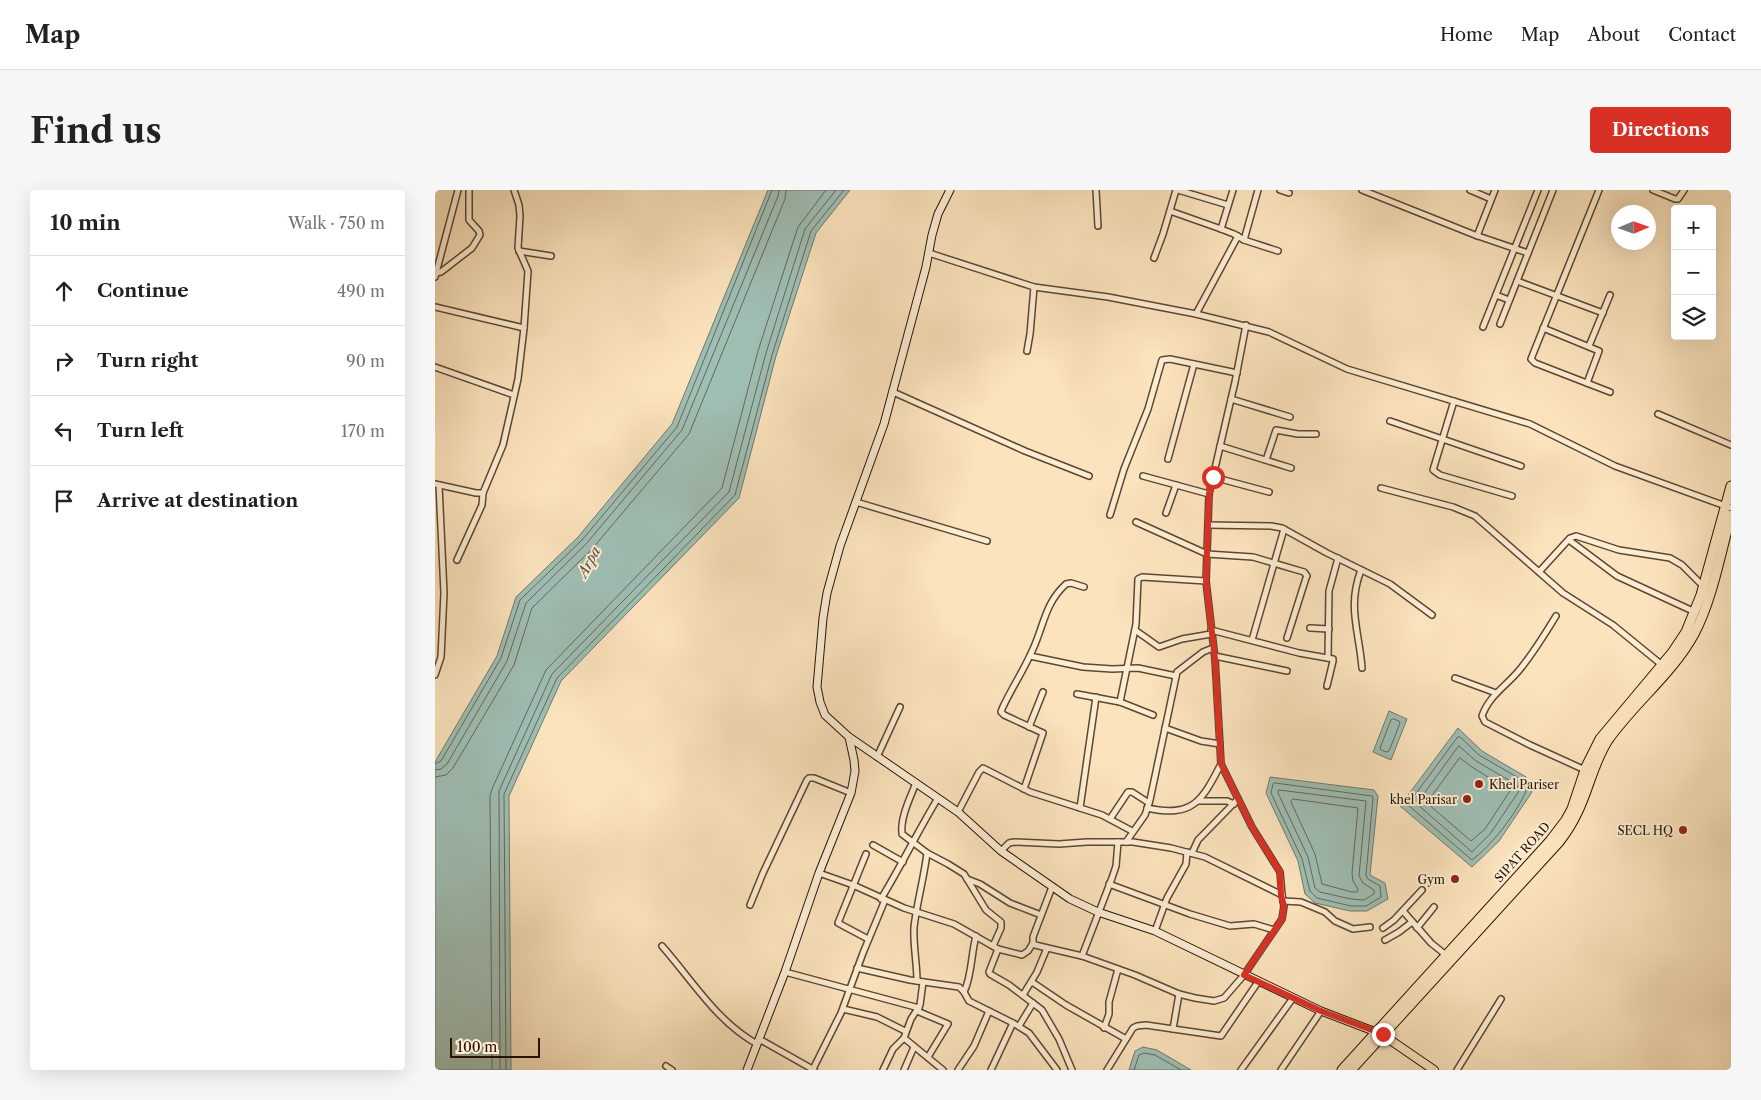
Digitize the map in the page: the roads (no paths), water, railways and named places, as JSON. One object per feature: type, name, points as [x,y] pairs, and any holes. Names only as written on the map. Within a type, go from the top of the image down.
[{"type":"highway","name":"SIPAT ROAD","points":[[1342,1070],[1380,1033],[1570,828],[1578,813],[1594,766],[1608,740],[1651,691],[1694,634],[1703,586],[1728,507],[1731,486]]},
{"type":"highway","name":"SIPAT ROAD","points":[[1351,1070],[1446,955],[1559,830],[1571,809],[1593,752],[1604,734],[1662,665],[1686,632],[1698,611],[1731,515]]},
{"type":"main road","points":[[1380,1033],[1434,1070]]},
{"type":"street","points":[[436,275],[458,190]]},
{"type":"street","points":[[436,275],[467,251],[479,235],[479,231],[469,220],[469,190]]},
{"type":"street","points":[[457,560],[482,505],[483,493],[503,445],[514,395],[524,328],[528,271],[519,250],[520,216],[514,190]]},
{"type":"street","points":[[951,190],[938,214],[884,424],[840,546],[827,593],[817,688],[819,702],[825,715],[849,737],[958,812],[1001,851],[1070,899],[1098,912],[1155,932],[1321,1011],[1380,1033]]},
{"type":"street","points":[[1096,190],[1098,226]]},
{"type":"street","points":[[1154,258],[1177,190],[1228,205]]},
{"type":"street","points":[[1221,229],[1233,190]]},
{"type":"street","points":[[1244,240],[1258,190]]},
{"type":"street","points":[[1281,190],[1289,193]]},
{"type":"street","points":[[1362,190],[1477,236],[1527,253]]},
{"type":"street","points":[[1470,190],[1491,199]]},
{"type":"street","points":[[1477,236],[1495,190]]},
{"type":"street","points":[[1483,327],[1538,190]]},
{"type":"street","points":[[1500,324],[1553,190]]},
{"type":"street","points":[[1599,190],[1532,355],[1532,361],[1610,392]]},
{"type":"street","points":[[1653,190],[1675,199],[1684,190]]},
{"type":"street","points":[[1170,212],[1278,251]]},
{"type":"street","points":[[1196,314],[1238,236]]},
{"type":"street","points":[[519,250],[551,256]]},
{"type":"street","points":[[929,253],[1034,287],[1108,297],[1196,314],[1269,332],[1347,369],[1530,424],[1615,466],[1728,507]]},
{"type":"street","points":[[1517,281],[1603,314]]},
{"type":"street","points":[[1027,351],[1034,287]]},
{"type":"street","points":[[1496,295],[1509,300]]},
{"type":"street","points":[[1589,346],[1610,295]]},
{"type":"street","points":[[435,307],[524,328]]},
{"type":"street","points":[[1033,943],[1082,956],[1179,994],[1207,1000],[1220,1000],[1227,995],[1244,975],[1282,919],[1284,906],[1281,895],[1280,872],[1236,802],[1221,764],[1215,656],[1206,581],[1209,494],[1246,325]]},
{"type":"street","points":[[1543,328],[1599,351],[1587,383]]},
{"type":"street","points":[[1110,515],[1124,469],[1148,410],[1160,364],[1165,359],[1237,373]]},
{"type":"street","points":[[1168,458],[1194,364]]},
{"type":"street","points":[[435,368],[514,395]]},
{"type":"street","points":[[893,392],[1025,451],[1089,476]]},
{"type":"street","points":[[1231,399],[1289,417]]},
{"type":"street","points":[[1454,401],[1433,467],[1435,473],[1512,496]]},
{"type":"street","points":[[1658,414],[1731,445]]},
{"type":"street","points":[[1390,421],[1521,466]]},
{"type":"street","points":[[1266,460],[1276,430],[1298,434],[1316,434]]},
{"type":"street","points":[[1220,446],[1291,468]]},
{"type":"street","points":[[1143,476],[1209,494]]},
{"type":"street","points":[[1213,477],[1269,492]]},
{"type":"street","points":[[435,674],[441,657],[443,593],[437,484],[476,494],[483,493]]},
{"type":"street","points":[[1166,513],[1176,485]]},
{"type":"street","points":[[1381,488],[1469,513],[1576,602],[1617,628],[1662,665]]},
{"type":"street","points":[[856,502],[987,541]]},
{"type":"street","points":[[1135,522],[1207,554],[1253,557],[1304,572],[1307,576],[1287,638]]},
{"type":"street","points":[[1208,526],[1271,526],[1285,529],[1401,591],[1432,615]]},
{"type":"street","points":[[1253,640],[1285,529]]},
{"type":"street","points":[[1539,572],[1569,540],[1573,537],[1579,537],[1612,549],[1670,558],[1703,586]]},
{"type":"street","points":[[1569,540],[1617,576],[1698,611]]},
{"type":"street","points":[[1328,658],[1329,591],[1338,558]]},
{"type":"street","points":[[1361,570],[1355,590],[1354,608],[1362,668]]},
{"type":"street","points":[[1120,702],[1135,630],[1137,582],[1140,578],[1206,581]]},
{"type":"street","points":[[1024,789],[1043,733],[1001,712],[1029,656],[1047,609],[1059,592],[1069,583],[1084,587]]},
{"type":"street","points":[[1556,616],[1523,666],[1496,693],[1483,714],[1483,719],[1485,722],[1529,746],[1585,770]]},
{"type":"street","points":[[1310,628],[1329,630]]},
{"type":"street","points":[[1135,630],[1159,647],[1182,638],[1211,632],[1253,640],[1306,655],[1333,659],[1327,686]]},
{"type":"street","points":[[1126,842],[1145,815],[1148,806],[1176,676],[1180,668],[1203,652],[1213,648]]},
{"type":"street","points":[[1029,656],[1083,667],[1104,669],[1137,668],[1176,676]]},
{"type":"street","points":[[1215,656],[1287,671]]},
{"type":"street","points":[[1455,678],[1496,693]]},
{"type":"street","points":[[1029,726],[1043,692]]},
{"type":"street","points":[[1077,694],[1120,702],[1153,715]]},
{"type":"street","points":[[1080,808],[1096,697]]},
{"type":"street","points":[[877,757],[900,707]]},
{"type":"street","points":[[1165,728],[1201,741],[1220,744]]},
{"type":"street","points":[[747,1070],[785,972],[819,873],[851,793],[855,765],[849,737]]},
{"type":"street","points":[[1110,819],[1127,792],[1132,792],[1148,806],[1173,812],[1189,808],[1198,801],[1210,785],[1221,764]]},
{"type":"street","points":[[958,812],[979,772],[983,768],[1039,796],[1110,819],[1132,831]]},
{"type":"street","points":[[751,905],[763,873],[807,780],[814,778],[851,793]]},
{"type":"street","points":[[916,784],[907,806],[902,834],[927,853],[958,870],[967,879],[986,910],[1001,922],[989,972],[1023,995],[1047,1017],[1059,1038],[1072,1070]]},
{"type":"street","points":[[662,946],[697,990],[725,1020],[742,1034],[814,1070],[843,1009],[883,900],[937,798]]},
{"type":"street","points":[[1198,801],[1236,802]]},
{"type":"street","points":[[1155,932],[1164,905],[1187,864],[1189,852],[1198,840],[1236,802]]},
{"type":"street","points":[[1001,851],[1009,843],[1014,842],[1059,844],[1126,842],[1189,852],[1215,861],[1281,895]]},
{"type":"street","points":[[1082,956],[1116,866],[1118,842]]},
{"type":"street","points":[[873,845],[903,862]]},
{"type":"street","points":[[883,1070],[893,1049],[904,1038],[905,1031],[918,1009],[920,982],[913,940],[927,853]]},
{"type":"street","points":[[865,854],[838,923],[868,939]]},
{"type":"street","points":[[819,873],[853,885],[883,900],[954,924],[995,947],[1022,954],[1028,952],[1033,943],[1033,937],[1052,887]]},
{"type":"street","points":[[967,879],[980,884],[1016,906],[1041,915]]},
{"type":"street","points":[[1109,884],[1164,905],[1230,926],[1254,924],[1274,930]]},
{"type":"street","points":[[1383,928],[1403,911],[1422,890]]},
{"type":"street","points":[[1283,901],[1301,902],[1325,912],[1335,920],[1353,929],[1370,927]]},
{"type":"street","points":[[1417,928],[1434,907]]},
{"type":"street","points":[[1403,911],[1431,943],[1446,955]]},
{"type":"street","points":[[1385,940],[1412,922]]},
{"type":"street","points":[[964,992],[969,979],[971,954],[976,936]]},
{"type":"street","points":[[1023,995],[1032,982],[1047,948]]},
{"type":"street","points":[[857,968],[920,982],[959,987],[969,1001],[1016,1024],[1035,1039],[1057,1070]]},
{"type":"street","points":[[1104,1028],[1109,1014],[1109,1002],[1118,969]]},
{"type":"street","points":[[785,972],[918,1009],[948,1024],[927,1057]]},
{"type":"street","points":[[1032,982],[1126,1040]]},
{"type":"street","points":[[1107,1070],[1133,1028],[1142,1025],[1221,1036],[1258,982]]},
{"type":"street","points":[[1173,1029],[1179,994]]},
{"type":"street","points":[[1241,1070],[1293,998]]},
{"type":"street","points":[[1457,1070],[1501,998]]},
{"type":"street","points":[[991,1070],[1016,1024],[1033,1003]]},
{"type":"street","points":[[843,1009],[877,1017],[905,1031]]},
{"type":"street","points":[[958,1070],[974,1046],[989,1011]]},
{"type":"street","points":[[1281,1070],[1321,1011]]},
{"type":"street","points":[[904,1038],[943,1070]]},
{"type":"street","points":[[904,1070],[914,1047]]},
{"type":"street","points":[[666,1066],[672,1070]]},
{"type":"water","name":"Arpa","points":[[768,190],[850,190],[816,233],[776,356],[739,498],[561,681],[509,796],[511,1070],[435,1070],[435,762],[497,656],[516,597],[578,537],[672,424]]},
{"type":"water","points":[[1389,711],[1407,719],[1391,760],[1373,752]]},
{"type":"water","name":"khel Parisar","points":[[1458,728],[1482,751],[1526,777],[1532,792],[1499,841],[1472,867],[1400,806]]},
{"type":"water","points":[[1270,777],[1374,790],[1378,796],[1370,875],[1385,883],[1388,899],[1367,911],[1350,911],[1315,903],[1305,894],[1298,861],[1266,793]]},
{"type":"water","points":[[1143,1047],[1157,1050],[1191,1070],[1129,1070],[1135,1051]]},
{"type":"place","name":"Khel Pariser","points":[[1479,784]]},
{"type":"place","name":"khel Parisar","points":[[1467,799]]},
{"type":"place","name":"SECL HQ","points":[[1683,830]]},
{"type":"place","name":"Gym","points":[[1455,879]]}]
